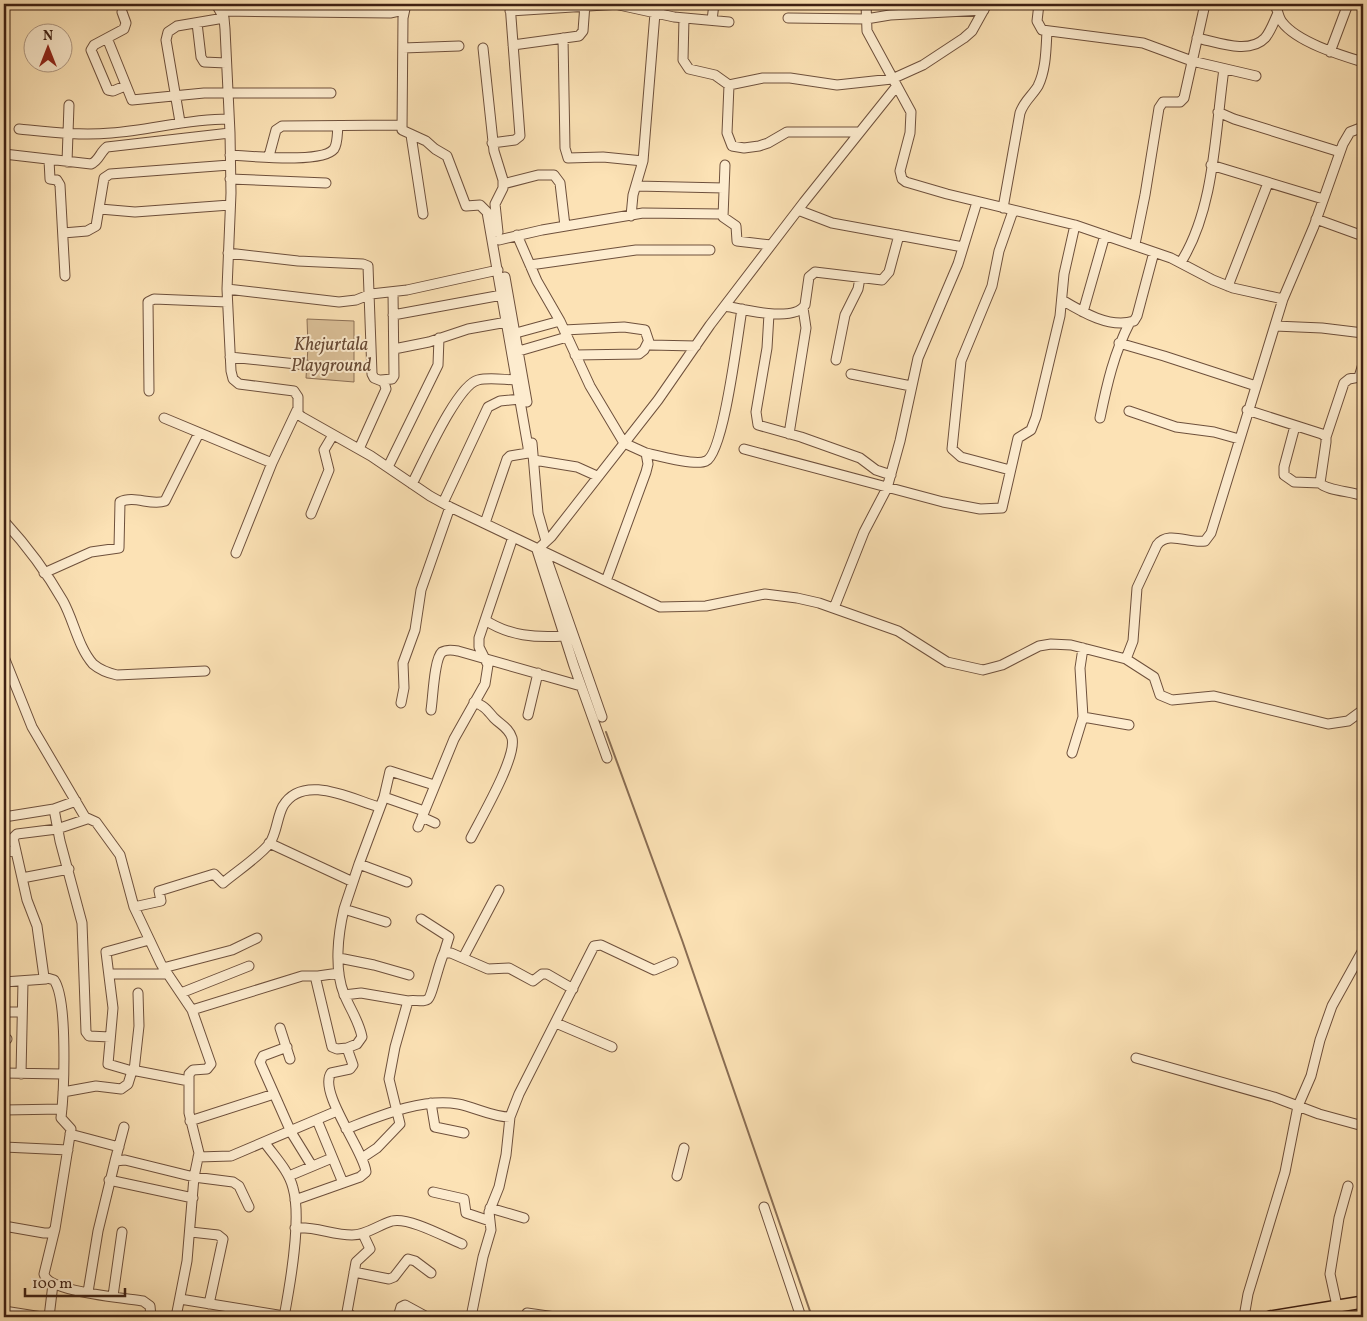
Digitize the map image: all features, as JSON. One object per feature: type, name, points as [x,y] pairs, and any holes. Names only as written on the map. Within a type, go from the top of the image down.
[{"type":"main road","points":[[1270,1317],[1313,1314],[1337,1306],[1363,1302]]},
{"type":"street","points":[[492,143],[515,140],[520,136],[510,8],[620,4],[684,18],[729,22]]},
{"type":"street","points":[[712,20],[714,4]]},
{"type":"street","points":[[866,4],[866,31],[911,112],[912,119],[901,164],[902,179],[977,202],[1074,225],[1135,244],[1181,262],[1228,286],[1283,299]]},
{"type":"street","points":[[1039,4],[1037,21],[1042,30],[1143,44],[1192,62],[1256,76]]},
{"type":"street","points":[[1135,244],[1146,195],[1159,108],[1163,102],[1182,100],[1205,4]]},
{"type":"street","points":[[1274,4],[1286,26],[1330,52],[1363,62]]},
{"type":"street","points":[[1330,52],[1348,4]]},
{"type":"street","points":[[513,45],[582,34],[585,6]]},
{"type":"street","points":[[180,122],[166,36],[172,27],[197,22],[220,11],[297,7],[390,13],[405,7],[400,126],[402,130],[426,141],[447,156],[466,206],[480,205],[485,209],[489,217],[520,399],[528,451],[524,455],[510,456],[507,459],[485,523]]},
{"type":"street","points":[[788,18],[866,19],[890,15],[986,7]]},
{"type":"street","points":[[607,758],[564,636],[541,551],[546,541],[658,400],[725,306],[859,132],[894,83],[954,46],[972,30],[986,7]]},
{"type":"street","points":[[220,11],[226,63],[230,133],[227,302],[233,379],[239,384],[294,391],[298,397],[297,410],[272,463],[236,554]]},
{"type":"street","points":[[122,12],[126,23],[124,29],[91,47],[108,90],[113,91],[125,86]]},
{"type":"street","points":[[631,216],[636,186],[643,161],[655,13]]},
{"type":"street","points":[[1197,38],[1239,46],[1255,45],[1267,36],[1278,13]]},
{"type":"street","points":[[684,18],[682,60],[686,66],[689,69],[715,75],[729,85],[763,78],[790,78],[837,85],[894,83]]},
{"type":"street","points":[[197,22],[203,60],[207,63],[226,63]]},
{"type":"street","points":[[1003,208],[1020,113],[1023,104],[1039,84],[1047,31]]},
{"type":"street","points":[[107,38],[132,100],[177,95],[331,93]]},
{"type":"street","points":[[563,38],[565,148],[568,158],[603,157],[643,161]]},
{"type":"street","points":[[404,48],[459,46]]},
{"type":"street","points":[[483,48],[492,143],[503,184],[494,207],[519,351],[534,460],[538,513],[546,541]]},
{"type":"street","points":[[1181,262],[1199,224],[1206,200],[1224,69]]},
{"type":"street","points":[[729,85],[727,133],[732,146],[744,148],[759,146],[787,132],[859,132]]},
{"type":"street","points":[[67,162],[69,105]]},
{"type":"street","points":[[1218,112],[1340,152]]},
{"type":"street","points":[[19,129],[68,134],[110,134],[180,122],[228,119]]},
{"type":"street","points":[[230,155],[310,158],[330,153],[335,148],[338,126]]},
{"type":"street","points":[[269,156],[279,128],[400,126]]},
{"type":"street","points":[[1126,659],[1134,635],[1137,588],[1160,540],[1165,538],[1198,542],[1207,539],[1211,533],[1283,299],[1324,199],[1340,152],[1350,132],[1363,127]]},
{"type":"street","points":[[4,154],[67,162],[94,163],[107,147],[230,133]]},
{"type":"street","points":[[411,135],[423,214]]},
{"type":"street","points":[[49,160],[50,179],[58,180],[60,185],[65,276]]},
{"type":"street","points":[[62,233],[92,229],[98,221],[104,178],[110,174],[230,165]]},
{"type":"street","points":[[725,165],[722,214],[724,220],[736,226],[738,240],[772,245]]},
{"type":"street","points":[[1211,165],[1268,184],[1324,199]]},
{"type":"street","points":[[503,184],[538,175],[554,175],[560,183],[565,226]]},
{"type":"street","points":[[230,179],[326,183]]},
{"type":"street","points":[[1228,286],[1268,184]]},
{"type":"street","points":[[636,186],[724,188]]},
{"type":"street","points":[[834,608],[864,532],[887,488],[922,348],[963,247],[977,202]]},
{"type":"street","points":[[100,209],[135,212],[230,205]]},
{"type":"street","points":[[798,210],[832,223],[963,247]]},
{"type":"street","points":[[1010,470],[961,458],[952,449],[961,361],[992,286],[999,251],[1014,210]]},
{"type":"street","points":[[499,240],[565,226],[654,212],[722,214]]},
{"type":"street","points":[[1316,219],[1363,236]]},
{"type":"street","points":[[744,449],[943,502],[998,510],[1004,505],[1018,438],[1028,433],[1034,426],[1052,353],[1074,225]]},
{"type":"street","points":[[517,235],[575,355],[624,443],[646,454],[701,463],[712,457],[720,438],[742,309]]},
{"type":"street","points":[[789,434],[806,328],[804,308],[811,274],[823,273],[876,280],[886,277],[892,264],[899,235]]},
{"type":"street","points":[[1083,312],[1106,235]]},
{"type":"street","points":[[530,265],[636,250],[710,250]]},
{"type":"street","points":[[1100,418],[1111,368],[1119,344],[1130,322],[1137,316],[1154,252]]},
{"type":"street","points":[[228,254],[298,261],[363,264],[370,270],[372,374],[374,378],[381,380],[392,379],[394,376],[393,292]]},
{"type":"street","points":[[227,289],[339,302],[356,300],[371,294],[393,292],[498,270]]},
{"type":"street","points":[[836,360],[846,310],[858,289],[860,278]]},
{"type":"street","points":[[393,315],[502,295]]},
{"type":"street","points":[[149,391],[148,302],[154,299],[227,302]]},
{"type":"street","points":[[1062,300],[1098,318],[1130,322]]},
{"type":"street","points":[[725,306],[769,314],[791,313],[804,308]]},
{"type":"street","points":[[769,314],[767,348],[756,422],[761,427],[789,434],[860,458],[876,470],[891,475]]},
{"type":"street","points":[[516,334],[560,321]]},
{"type":"street","points":[[394,350],[468,329],[507,322]]},
{"type":"street","points":[[1275,326],[1322,328],[1363,333]]},
{"type":"street","points":[[519,351],[565,333],[641,328],[648,335],[648,342],[644,350],[639,354],[575,355]]},
{"type":"street","points":[[388,467],[438,365],[440,338]]},
{"type":"street","points":[[648,342],[654,346],[696,346]]},
{"type":"street","points":[[1119,344],[1164,356],[1256,386]]},
{"type":"street","points":[[230,357],[306,365]]},
{"type":"street","points":[[1320,483],[1326,437],[1344,383],[1349,379],[1359,377],[1363,364]]},
{"type":"street","points":[[852,374],[911,386]]},
{"type":"street","points":[[359,449],[384,394],[386,385],[381,380]]},
{"type":"street","points":[[412,484],[447,416],[466,389],[477,380],[517,380]]},
{"type":"street","points":[[401,703],[404,688],[404,662],[415,630],[421,590],[447,505],[488,407],[500,401],[520,399]]},
{"type":"street","points":[[297,410],[302,418],[359,449],[447,505],[648,603],[672,609],[706,606],[765,594],[797,598],[834,608],[898,631],[947,662],[971,669],[993,669],[1039,646],[1061,644],[1126,659],[1154,678],[1160,695],[1172,700],[1214,696],[1328,724],[1348,720],[1363,710]]},
{"type":"street","points":[[1248,410],[1326,437]]},
{"type":"street","points":[[1129,411],[1176,427],[1214,432],[1239,439]]},
{"type":"street","points":[[164,418],[272,463]]},
{"type":"street","points":[[1294,426],[1284,467],[1284,475],[1294,482],[1320,483],[1328,489],[1348,491],[1363,496]]},
{"type":"street","points":[[44,573],[91,552],[119,548],[120,502],[126,500],[158,503],[165,501],[199,432]]},
{"type":"street","points":[[311,514],[329,470],[324,450],[334,435]]},
{"type":"street","points":[[606,581],[646,472],[648,464],[646,454]]},
{"type":"street","points":[[534,460],[577,467],[597,476]]},
{"type":"street","points":[[4,521],[44,573],[63,602],[89,658],[101,669],[109,673],[127,675],[205,671]]},
{"type":"street","points":[[418,827],[454,738],[485,684],[487,660],[478,643],[513,538]]},
{"type":"street","points":[[541,551],[602,717]]},
{"type":"street","points":[[485,620],[507,632],[521,635],[538,638],[564,636]]},
{"type":"street","points":[[1072,753],[1083,717],[1080,668],[1083,648]]},
{"type":"street","points":[[431,710],[437,663],[442,653],[458,650],[581,686]]},
{"type":"street","points":[[4,657],[32,727],[87,819]]},
{"type":"street","points":[[528,715],[538,673]]},
{"type":"street","points":[[471,838],[503,776],[513,744],[508,730],[485,707],[474,702]]},
{"type":"street","points":[[1083,717],[1129,725]]},
{"type":"street","points":[[318,976],[316,980],[332,1047],[337,1050],[357,1044],[362,1038],[353,1010],[344,995],[339,973],[344,909],[384,796],[390,771],[434,785]]},
{"type":"street","points":[[134,907],[161,902],[159,891],[214,874],[223,883],[269,843],[282,808],[290,797],[305,790],[318,789],[379,807]]},
{"type":"street","points":[[384,796],[423,814],[435,823]]},
{"type":"street","points":[[4,817],[54,809],[76,801]]},
{"type":"street","points":[[54,809],[57,829],[82,923],[86,1032],[89,1036],[110,1038]]},
{"type":"street","points":[[46,979],[37,926],[29,906],[15,850],[15,836],[57,829],[87,819],[96,822],[120,855],[134,907],[165,971],[192,1010],[211,1064],[207,1068],[190,1072],[190,1121],[198,1148],[198,1157],[194,1177],[191,1232],[176,1317]]},
{"type":"street","points":[[269,843],[353,882]]},
{"type":"street","points":[[4,853],[15,850]]},
{"type":"street","points":[[359,864],[407,882]]},
{"type":"street","points":[[22,878],[69,869]]},
{"type":"street","points":[[463,958],[499,890]]},
{"type":"street","points":[[344,909],[386,922]]},
{"type":"street","points":[[344,995],[361,993],[408,1001],[429,998],[449,937],[421,918]]},
{"type":"street","points":[[108,974],[165,971],[232,950],[257,938]]},
{"type":"street","points":[[149,940],[108,950],[106,955],[113,1008],[109,1065],[189,1081]]},
{"type":"street","points":[[472,1317],[483,1257],[491,1234],[490,1208],[499,1187],[506,1155],[510,1117],[519,1094],[596,945],[654,970],[674,962]]},
{"type":"street","points":[[1244,1317],[1248,1294],[1283,1180],[1298,1106],[1311,1076],[1320,1040],[1332,1006],[1363,950]]},
{"type":"street","points":[[444,953],[451,952],[488,969],[509,968],[533,981],[542,974],[547,974],[573,989]]},
{"type":"street","points":[[339,958],[409,975]]},
{"type":"street","points":[[181,993],[249,966]]},
{"type":"street","points":[[192,1010],[302,976],[339,973]]},
{"type":"street","points":[[4,982],[54,980],[59,992],[63,1023],[61,1118],[70,1126],[70,1134],[55,1229],[44,1274],[45,1277],[53,1284],[65,1288],[142,1300],[150,1306],[151,1317]]},
{"type":"street","points":[[21,1074],[23,982]]},
{"type":"street","points":[[63,1092],[96,1086],[121,1089],[128,1084],[133,1071],[139,1026],[138,993]]},
{"type":"street","points":[[362,1158],[377,1148],[399,1126],[401,1121],[390,1083],[390,1074],[408,1001]]},
{"type":"street","points":[[4,1012],[22,1012]]},
{"type":"street","points":[[556,1024],[612,1047]]},
{"type":"street","points":[[280,1028],[290,1059]]},
{"type":"street","points":[[287,1047],[263,1056],[260,1060],[291,1132],[312,1166]]},
{"type":"street","points":[[295,1200],[365,1174],[362,1158],[337,1111],[330,1086],[329,1075],[350,1069],[353,1064],[347,1048]]},
{"type":"street","points":[[1136,1058],[1274,1097],[1363,1126]]},
{"type":"street","points":[[4,1073],[62,1074]]},
{"type":"street","points":[[190,1121],[274,1094]]},
{"type":"street","points":[[346,1129],[431,1103],[459,1105],[510,1117]]},
{"type":"street","points":[[431,1103],[435,1127],[464,1133]]},
{"type":"street","points":[[4,1110],[62,1109]]},
{"type":"street","points":[[198,1157],[231,1156],[337,1111]]},
{"type":"street","points":[[316,1120],[343,1183]]},
{"type":"street","points":[[88,1292],[109,1180],[124,1127]]},
{"type":"street","points":[[70,1134],[119,1147]]},
{"type":"street","points":[[180,1299],[284,1316],[295,1228],[295,1200],[288,1176],[265,1143]]},
{"type":"street","points":[[4,1147],[68,1150]]},
{"type":"street","points":[[677,1176],[684,1148]]},
{"type":"street","points":[[288,1176],[332,1158]]},
{"type":"street","points":[[115,1161],[125,1160],[194,1177],[233,1182],[238,1186],[249,1207]]},
{"type":"street","points":[[109,1180],[193,1198]]},
{"type":"street","points":[[1337,1306],[1330,1274],[1339,1218],[1348,1186]]},
{"type":"street","points":[[433,1192],[464,1199],[466,1213],[490,1221]]},
{"type":"street","points":[[764,1206],[801,1317]]},
{"type":"street","points":[[490,1208],[524,1218]]},
{"type":"street","points":[[295,1228],[314,1227],[342,1235],[363,1234],[390,1222],[401,1220],[462,1244]]},
{"type":"street","points":[[4,1226],[44,1233],[51,1233],[55,1229]]},
{"type":"street","points":[[113,1296],[122,1232]]},
{"type":"street","points":[[191,1232],[218,1236],[223,1239],[210,1304]]},
{"type":"street","points":[[353,1317],[347,1312],[354,1272],[359,1257],[370,1249],[363,1234]]},
{"type":"street","points":[[354,1272],[389,1279],[394,1277],[408,1259],[415,1261],[431,1273]]},
{"type":"street","points":[[49,1317],[53,1284]]},
{"type":"street","points":[[398,1317],[400,1308],[405,1305],[428,1317]]},
{"type":"street","points":[[4,1311],[42,1317]]},
{"type":"street","points":[[527,1314],[555,1317]]},
{"type":"green space","name":"Khejurtala Playground","points":[[307,319],[354,321],[354,382],[306,378]]},
{"type":"green space","points":[[1363,1309],[1363,1317],[1319,1317]]},
{"type":"waterway","points":[[606,732],[682,940],[812,1317]]}]
